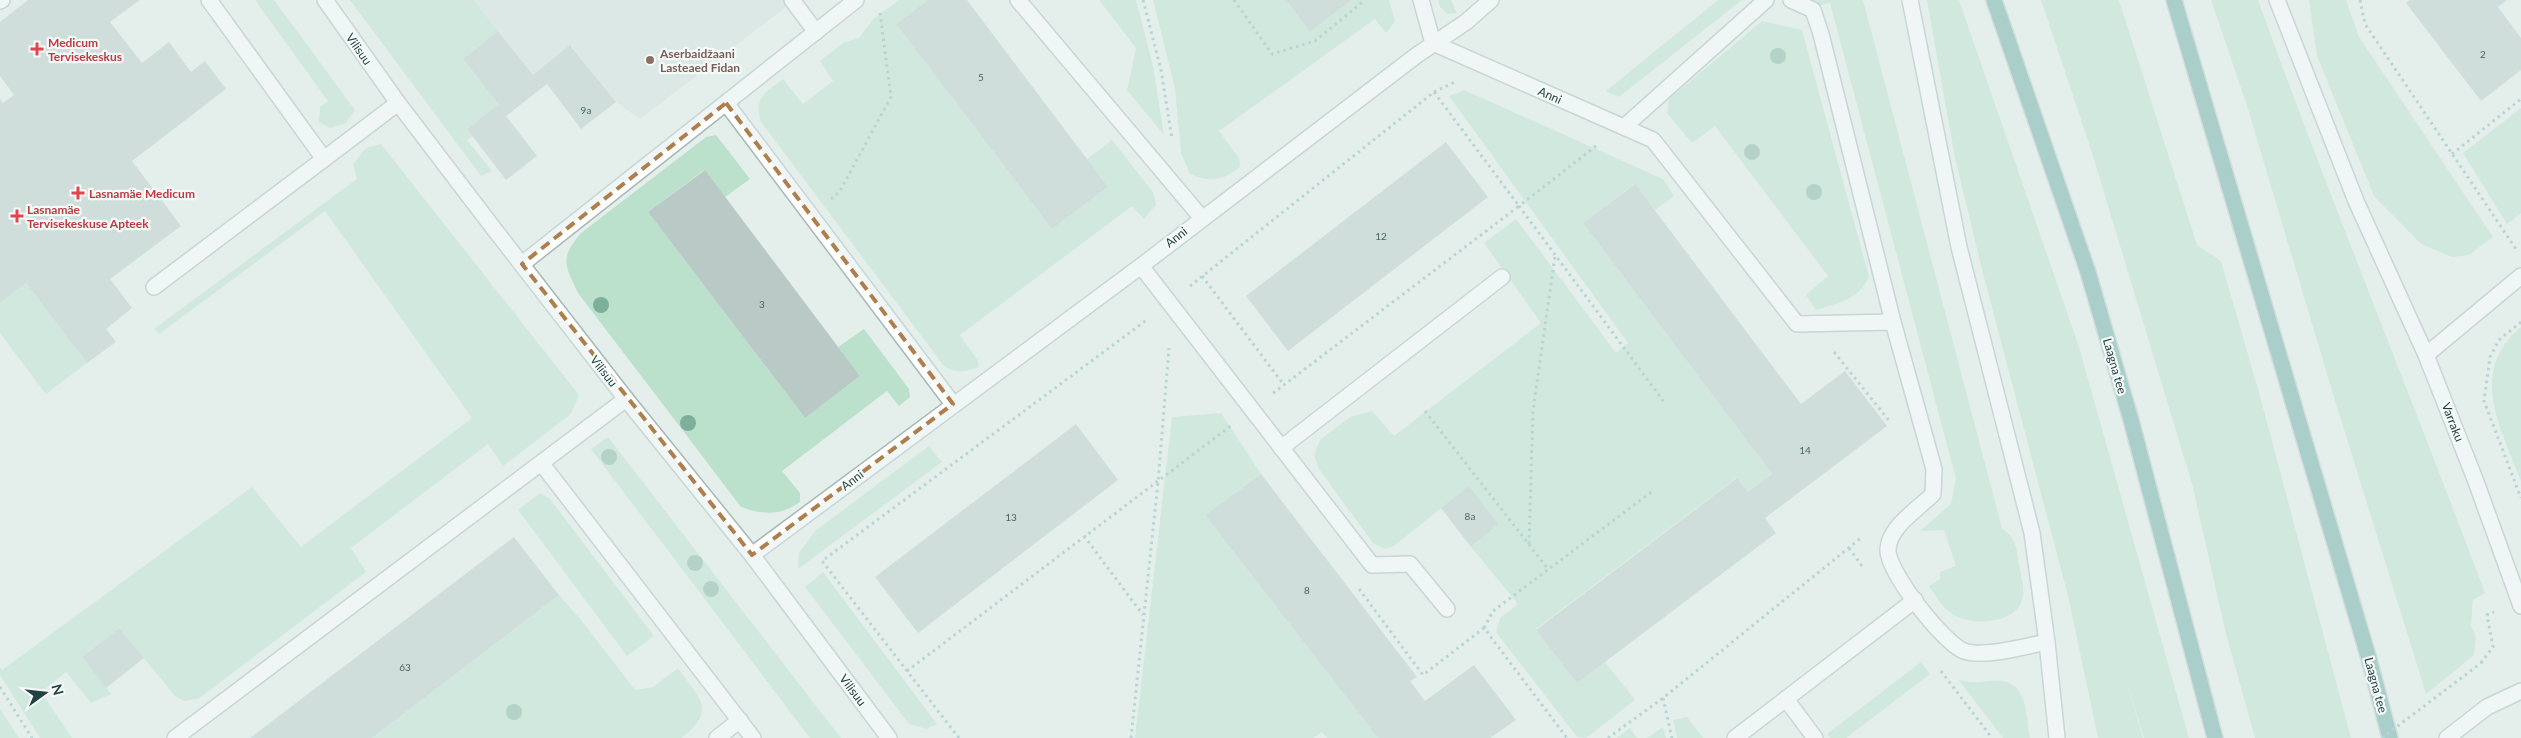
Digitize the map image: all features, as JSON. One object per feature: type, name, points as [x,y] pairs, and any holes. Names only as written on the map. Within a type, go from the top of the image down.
[{"type":"main road","name":"Laagna tee","points":[[1994,0],[2088,272],[2131,420],[2215,738]]},
{"type":"main road","name":"Laagna tee","points":[[2174,0],[2364,640],[2390,738]]},
{"type":"street","points":[[209,0],[324,159]]},
{"type":"street","name":"Vilisuu","points":[[325,0],[398,102],[626,399],[752,555],[889,738]]},
{"type":"street","points":[[792,0],[816,32]]},
{"type":"street","points":[[522,264],[856,0]]},
{"type":"street","points":[[1018,0],[1202,218]]},
{"type":"street","points":[[1421,0],[1433,43],[1466,22],[1491,0]]},
{"type":"street","points":[[1624,127],[1766,0]]},
{"type":"street","points":[[1791,0],[1813,10],[1821,34],[1894,322],[1934,469],[1933,494],[1892,534],[1888,550],[1894,572],[1914,600],[1947,638],[1964,651],[1981,652],[2047,642]]},
{"type":"street","points":[[1910,0],[1959,247],[2032,534],[2047,642],[2057,738]]},
{"type":"street","name":"Varraku","points":[[2277,0],[2356,201],[2426,355],[2475,479],[2520,603]]},
{"type":"street","name":"Anni","points":[[752,555],[1141,266],[1433,43],[1653,140],[1797,324],[1894,322]]},
{"type":"street","points":[[154,287],[398,102]]},
{"type":"street","points":[[726,103],[953,404]]},
{"type":"street","points":[[1141,266],[1372,564],[1410,564],[1447,609]]},
{"type":"street","points":[[2426,355],[2521,276]]},
{"type":"street","points":[[1281,448],[1502,277]]},
{"type":"street","points":[[175,738],[626,399]]},
{"type":"street","points":[[542,464],[753,738]]},
{"type":"street","points":[[1735,738],[1914,600]]},
{"type":"street","points":[[2447,738],[2487,708],[2521,691]]},
{"type":"street","points":[[1786,699],[1815,738]]},
{"type":"street","points":[[717,738],[740,720]]},
{"type":"path","points":[[1143,0],[1160,70],[1173,147]]},
{"type":"path","points":[[1234,0],[1272,54],[1315,41],[1365,0]]},
{"type":"path","points":[[2360,0],[2365,24],[2521,256]]},
{"type":"path","points":[[811,216],[840,191],[891,97],[880,10]]},
{"type":"path","points":[[2452,154],[2521,99]]},
{"type":"path","points":[[1599,144],[1519,206],[1664,402]]},
{"type":"path","points":[[1529,544],[1534,410],[1555,255]]},
{"type":"path","points":[[1202,276],[1284,385]]},
{"type":"path","points":[[2521,322],[2499,340],[2490,356],[2484,401],[2521,498]]},
{"type":"path","points":[[1131,738],[1158,482],[1169,340]]},
{"type":"path","points":[[1425,411],[1548,569]]},
{"type":"path","points":[[907,671],[1158,482]]},
{"type":"path","points":[[1484,628],[1493,610],[1654,490]]},
{"type":"path","points":[[1084,536],[1144,616]]},
{"type":"path","points":[[1608,738],[1663,698],[1864,536]]},
{"type":"path","points":[[2382,738],[2481,663],[2493,647],[2487,615],[2520,603]]},
{"type":"path","points":[[0,687],[32,738]]},
{"type":"path","points":[[1663,698],[1672,738]]},
{"type":"highlighted area","points":[[726,103],[953,404],[752,555],[522,264]]},
{"type":"shaded area","name":"Aserbaidžaani Lasteaed Fidan","points":[[474,0],[795,0],[640,119],[616,102],[571,45],[533,75]]},
{"type":"green space","points":[[255,0],[274,0],[355,110],[346,123],[330,128],[319,122],[320,107],[328,101]]},
{"type":"green space","points":[[350,0],[474,0],[498,31],[463,59],[498,104],[467,129],[472,136],[467,140],[492,171],[481,176]]},
{"type":"green space","points":[[899,0],[928,0],[896,24],[1052,229],[1108,187],[1087,159],[1112,140],[1153,192],[1156,205],[1144,219],[1132,206],[960,335],[978,361],[979,367],[965,371],[952,370],[943,365],[761,122],[759,114],[760,101],[763,96],[783,79],[803,104],[833,81],[820,61],[843,43],[859,38],[873,19]]},
{"type":"green space","points":[[1099,0],[1136,0],[1153,66],[1164,135],[1127,90],[1136,48]]},
{"type":"green space","points":[[1153,0],[1286,0],[1310,32],[1352,0],[1389,0],[1395,21],[1386,33],[1375,19],[1219,131],[1239,158],[1240,167],[1227,176],[1210,179],[1190,174],[1181,153],[1175,89]]},
{"type":"green space","points":[[1438,0],[1451,0],[1457,13],[1447,14],[1440,7]]},
{"type":"green space","points":[[1718,0],[1742,0],[1619,97],[1606,91]]},
{"type":"green space","points":[[1812,0],[1863,0],[2002,528],[2011,537],[2016,548],[2023,584],[2021,603],[2015,611],[1998,620],[1976,621],[1956,616],[1945,609],[1929,586],[1940,579],[1940,572],[1956,566],[1944,530],[1920,531],[1951,504],[1956,479],[1830,3],[1818,6]]},
{"type":"green space","points":[[1927,0],[1959,0],[2079,347],[2189,738],[2144,738],[2125,677],[2143,738],[2098,738],[2068,596],[1982,270],[1955,158]]},
{"type":"green space","points":[[2041,0],[2119,0],[2197,245],[2221,261],[2260,396],[2351,738],[2255,738],[2226,634],[2192,484],[2092,153]]},
{"type":"green space","points":[[2211,0],[2258,0],[2313,149],[2485,593],[2473,600],[2471,625],[2476,638],[2474,655],[2426,694],[2333,394],[2247,106]]},
{"type":"green space","points":[[2309,0],[2346,0],[2359,37],[2493,237],[2469,255],[2452,257],[2421,244],[2374,196],[2317,56]]},
{"type":"green space","points":[[1762,21],[1802,30],[1869,277],[1859,291],[1847,300],[1816,310],[1806,295],[1828,276],[1715,126],[1692,143],[1667,113],[1669,99]]},
{"type":"green space","points":[[1464,90],[1663,179],[1674,196],[1655,210],[1634,184],[1583,223],[1772,474],[1748,492],[1736,478],[1536,629],[1605,662],[1635,700],[1586,738],[1577,737],[1496,632],[1500,618],[1518,604],[1471,547],[1499,524],[1469,486],[1394,546],[1385,549],[1373,543],[1319,469],[1314,455],[1320,440],[1350,417],[1372,411],[1394,436],[1541,323],[1484,243],[1516,219],[1616,353],[1628,343],[1449,96]]},
{"type":"green space","points":[[2521,108],[2521,213],[2507,224],[2463,153]]},
{"type":"green space","points":[[716,135],[750,179],[725,197],[704,170],[648,212],[805,418],[860,376],[838,347],[864,329],[909,389],[910,397],[899,406],[887,391],[782,471],[800,493],[800,502],[793,507],[779,512],[757,512],[741,507],[578,293],[567,269],[566,262],[569,249],[581,233],[706,137]]},
{"type":"green space","points":[[381,144],[579,395],[571,414],[503,466],[488,444],[351,548],[366,572],[198,699],[184,701],[175,696],[119,628],[82,657],[111,694],[91,703],[66,672],[41,692],[72,738],[40,738],[0,675],[0,667],[2,670],[252,487],[301,547],[472,418],[325,211],[159,334],[154,329],[357,179],[353,164],[366,148]]},
{"type":"green space","points":[[26,283],[87,363],[46,394],[0,333],[0,303]]},
{"type":"green space","points":[[2521,327],[2521,481],[2498,421],[2493,401],[2492,382],[2495,363],[2505,344]]},
{"type":"green space","points":[[1221,413],[1261,474],[1205,515],[1378,738],[1327,738],[1322,732],[1313,738],[1135,738],[1172,417]]},
{"type":"green space","points":[[608,437],[841,738],[810,738],[591,449]]},
{"type":"green space","points":[[929,446],[942,462],[798,569],[799,553],[815,531]]},
{"type":"green space","points":[[540,493],[550,499],[654,636],[627,656],[518,510]]},
{"type":"green space","points":[[823,572],[937,724],[926,729],[909,724],[805,587]]},
{"type":"green space","points":[[559,595],[582,621],[635,690],[653,687],[678,668],[693,688],[701,704],[702,711],[699,719],[692,728],[681,738],[372,738]]},
{"type":"green space","points":[[1921,662],[1930,674],[1846,738],[1830,738],[1827,734]]},
{"type":"green space","points":[[1958,679],[1970,682],[2002,681],[2018,689],[2025,706],[2030,738],[2003,738]]},
{"type":"green space","points":[[0,709],[19,738],[0,738]]},
{"type":"green space","points":[[1687,717],[1703,738],[1677,738],[1673,720]]},
{"type":"green space","points":[[1663,727],[1666,738],[1647,738]]},
{"type":"green space","points":[[1630,728],[1637,738],[1616,738]]},
{"type":"building","name":"Lasnamäe Medicum","points":[[28,0],[140,0],[110,22],[142,63],[169,42],[191,72],[205,61],[226,89],[132,161],[181,226],[110,279],[132,308],[106,329],[116,342],[87,363],[26,283],[0,303],[0,99],[3,103],[14,95],[0,76],[0,22]]},
{"type":"building","points":[[928,0],[967,0],[1108,187],[1052,229],[896,24]]},
{"type":"building","points":[[1286,0],[1352,0],[1310,32]]},
{"type":"building","points":[[2410,0],[2507,0],[2498,7],[2521,38],[2521,70],[2481,101],[2406,3]]},
{"type":"building","points":[[498,31],[533,75],[570,45],[616,102],[581,129],[547,84],[506,116],[537,156],[506,180],[467,129],[498,104],[463,59]]},
{"type":"building","points":[[1446,142],[1488,197],[1288,351],[1246,296]]},
{"type":"building","points":[[705,170],[860,376],[805,418],[648,212]]},
{"type":"building","points":[[1635,184],[1801,404],[1845,371],[1887,426],[1765,518],[1776,533],[1577,683],[1536,630],[1737,478],[1748,492],[1772,474],[1583,223]]},
{"type":"building","points":[[1076,424],[1118,480],[918,633],[875,577]]},
{"type":"building","points":[[1261,474],[1417,677],[1410,681],[1425,701],[1474,665],[1516,720],[1490,738],[1378,738],[1205,515]]},
{"type":"building","points":[[1469,486],[1499,524],[1471,547],[1441,508]]},
{"type":"building","points":[[514,537],[559,595],[372,738],[250,738]]},
{"type":"building","points":[[119,628],[144,658],[106,688],[82,657]]},
{"type":"place","name":"Medicum Tervisekeskus","points":[[37,49]]},
{"type":"place","name":"Aserbaidžaani Lasteaed Fidan","points":[[650,60]]},
{"type":"place","name":"Lasnamäe Medicum","points":[[78,193]]},
{"type":"place","name":"Lasnamäe Tervisekeskuse Apteek","points":[[17,216]]}]
